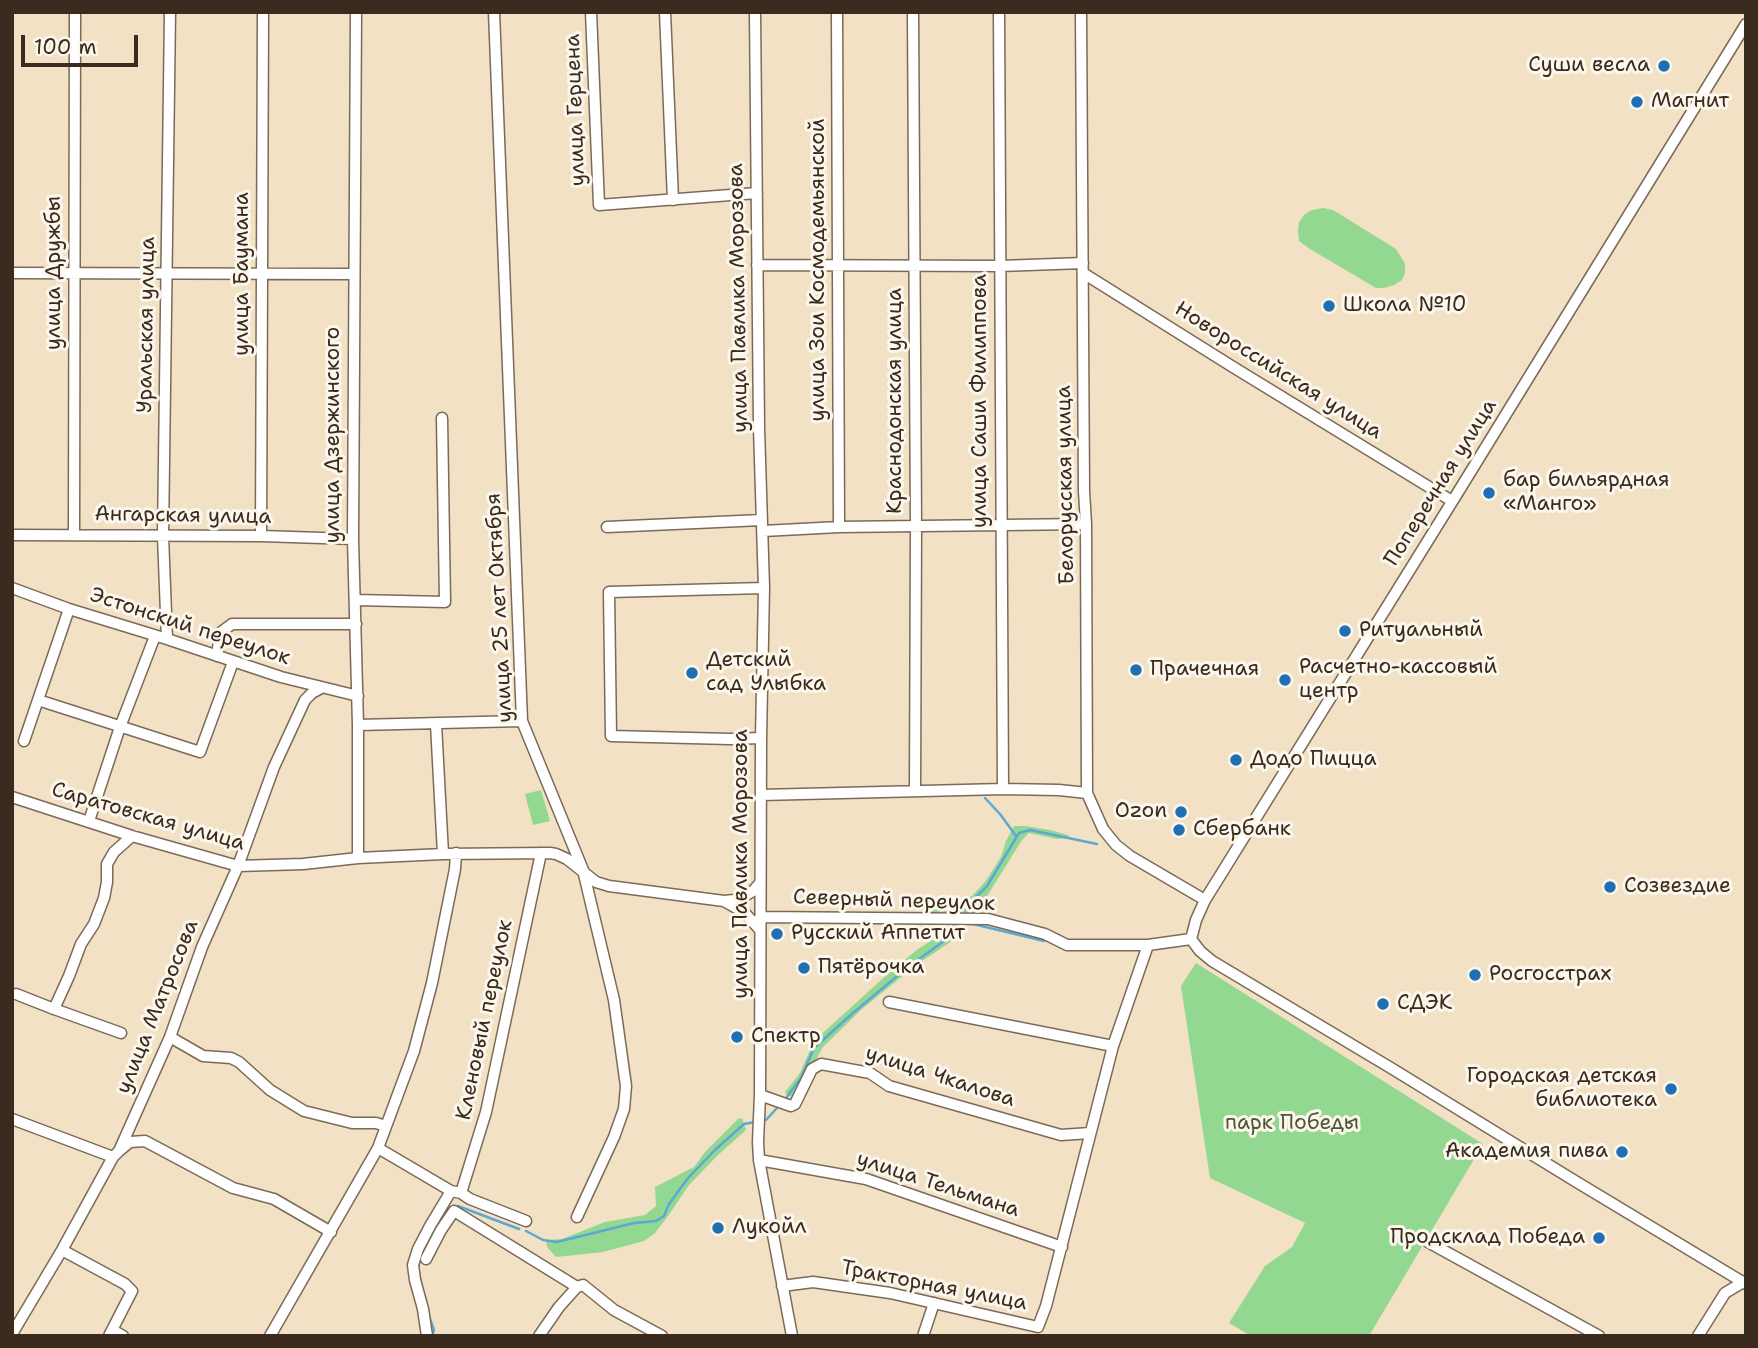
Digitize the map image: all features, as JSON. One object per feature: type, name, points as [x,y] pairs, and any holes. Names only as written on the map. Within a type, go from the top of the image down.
[{"type":"street","name":"улица Дружбы","points":[[74,534],[75,12]]},
{"type":"street","name":"Уральская улица","points":[[167,639],[163,536],[170,12]]},
{"type":"street","name":"улица Баумана","points":[[261,536],[263,12]]},
{"type":"street","name":"улица Дзержинского","points":[[356,12],[353,539],[358,696],[358,858]]},
{"type":"street","name":"улица 25 лет Октября","points":[[494,12],[522,721],[583,870],[614,1000],[626,1086],[621,1118],[577,1217]]},
{"type":"street","name":"улица Герцена","points":[[591,12],[599,205],[673,200]]},
{"type":"street","points":[[665,12],[673,200],[757,193]]},
{"type":"street","name":"улица Павлика Морозова","points":[[755,12],[764,588],[758,1142],[759,1160],[792,1336]]},
{"type":"street","name":"улица Зои Космодемьянской","points":[[837,12],[839,527]]},
{"type":"street","name":"Краснодонская улица","points":[[913,12],[915,790]]},
{"type":"street","name":"улица Саши Филиппова","points":[[999,12],[1003,789]]},
{"type":"street","name":"Белорусская улица","points":[[1081,12],[1087,793],[1103,830],[1116,845],[1205,900]]},
{"type":"street","name":"Поперечная улица","points":[[1191,939],[1205,900],[1746,24]]},
{"type":"street","points":[[757,265],[1083,268]]},
{"type":"street","name":"Новороссийская улица","points":[[1083,268],[1233,367],[1452,501]]},
{"type":"street","points":[[12,273],[353,274]]},
{"type":"street","points":[[355,600],[445,602],[442,418]]},
{"type":"street","points":[[607,527],[1086,524]]},
{"type":"street","name":"Ангарская улица","points":[[12,535],[353,539]]},
{"type":"street","name":"Эстонский переулок","points":[[12,588],[233,662],[358,696]]},
{"type":"street","points":[[761,738],[611,736],[609,592],[764,588]]},
{"type":"street","points":[[24,741],[69,609]]},
{"type":"street","points":[[217,656],[220,633],[232,624],[356,624]]},
{"type":"street","points":[[89,821],[120,727],[155,636]]},
{"type":"street","points":[[38,700],[200,752],[233,662]]},
{"type":"street","name":"улица Матросова","points":[[12,1334],[116,1154],[170,1037],[202,947],[238,866],[274,767],[300,709],[312,693],[321,688]]},
{"type":"street","points":[[358,725],[522,721]]},
{"type":"street","points":[[436,724],[443,854]]},
{"type":"street","points":[[761,795],[1003,789],[1087,793]]},
{"type":"street","name":"Саратовская улица","points":[[12,797],[132,836],[238,866],[456,853],[556,854],[603,885],[724,901]]},
{"type":"street","points":[[54,1009],[80,944],[94,924],[104,898],[107,864],[114,852],[132,836]]},
{"type":"street","points":[[270,1336],[378,1148],[414,1051],[456,869],[456,853]]},
{"type":"street","name":"Кленовый переулок","points":[[427,1336],[413,1265],[430,1226],[456,1192],[486,1112],[541,853]]},
{"type":"street","points":[[724,901],[743,897],[760,883]]},
{"type":"street","points":[[724,901],[744,912],[760,930]]},
{"type":"street","name":"Северный переулок","points":[[760,917],[988,919],[1045,934],[1067,945],[1148,945],[1191,939]]},
{"type":"street","points":[[1191,939],[1212,961],[1745,1282]]},
{"type":"street","points":[[1062,1247],[1113,1046],[1148,945]]},
{"type":"street","points":[[16,993],[121,1033]]},
{"type":"street","points":[[889,1002],[1113,1046]]},
{"type":"street","points":[[170,1037],[203,1056],[231,1058],[239,1062],[270,1090],[304,1111],[352,1123],[386,1126]]},
{"type":"street","name":"улица Чкалова","points":[[760,1095],[791,1106],[795,1104],[812,1069],[821,1064],[870,1073],[889,1086],[1061,1135],[1090,1133]]},
{"type":"street","points":[[12,1119],[116,1154],[130,1142],[145,1140],[233,1188],[274,1199],[331,1232]]},
{"type":"street","points":[[378,1148],[470,1199],[526,1221]]},
{"type":"street","name":"улица Тельмана","points":[[759,1160],[866,1179],[1062,1247]]},
{"type":"street","points":[[426,1259],[440,1230],[454,1211],[578,1287]]},
{"type":"street","points":[[1428,1242],[1599,1336]]},
{"type":"street","name":"Тракторная улица","points":[[782,1286],[813,1282],[890,1293],[1038,1327],[1062,1247]]},
{"type":"street","points":[[62,1250],[125,1284],[132,1291],[111,1333],[123,1336]]},
{"type":"street","points":[[1719,1268],[1725,1293]]},
{"type":"street","points":[[1698,1336],[1725,1293],[1745,1282]]},
{"type":"street","points":[[539,1336],[559,1307],[583,1285],[614,1310],[662,1336]]},
{"type":"street","points":[[923,1336],[934,1303]]},
{"type":"green space","points":[[1323,208],[1333,210],[1396,249],[1405,264],[1402,280],[1394,285],[1376,288],[1299,241],[1299,222],[1305,214]]},
{"type":"green space","points":[[541,790],[550,821],[533,825],[525,794]]},
{"type":"green space","points":[[1014,826],[1050,830],[1068,835],[1069,838],[1057,839],[1029,833],[979,909],[972,914],[935,914],[931,911],[972,896],[1001,857]]},
{"type":"green space","points":[[955,921],[962,923],[964,929],[958,937],[916,965],[862,1009],[823,1047],[797,1093],[792,1097],[788,1096],[785,1092],[800,1073],[814,1041],[891,971],[948,930]]},
{"type":"green space","name":"парк Победы","points":[[1196,963],[1483,1144],[1369,1336],[1251,1336],[1229,1323],[1265,1266],[1292,1247],[1305,1223],[1210,1178],[1181,986]]},
{"type":"green space","points":[[742,1118],[746,1130],[689,1185],[655,1233],[644,1241],[603,1252],[556,1257],[547,1247],[546,1240],[562,1239],[605,1222],[645,1215],[656,1206],[655,1187],[694,1167],[705,1152]]},
{"type":"waterway","points":[[985,798],[1016,836]]},
{"type":"waterway","points":[[959,914],[987,886],[1019,833],[1030,830],[1097,844]]},
{"type":"waterway","points":[[786,1098],[801,1078],[814,1048],[908,967],[958,931],[958,922]]},
{"type":"waterway","points":[[969,923],[1044,941]]},
{"type":"waterway","points":[[766,1120],[777,1108]]},
{"type":"waterway","points":[[526,1231],[543,1240],[557,1242],[634,1223],[656,1221],[664,1216],[669,1204],[688,1178],[715,1150],[744,1124],[755,1122]]},
{"type":"waterway","points":[[422,1252],[437,1224],[450,1208],[458,1206],[519,1229]]},
{"type":"waterway","points":[[420,1258],[418,1268],[423,1293]]},
{"type":"waterway","points":[[428,1313],[434,1330],[432,1336]]},
{"type":"place","name":"Суши весла","points":[[1664,66]]},
{"type":"place","name":"Магнит","points":[[1637,102]]},
{"type":"place","name":"Школа №10","points":[[1329,306]]},
{"type":"place","name":"бар бильярдная «Манго»","points":[[1489,493]]},
{"type":"place","name":"Ритуальный","points":[[1345,631]]},
{"type":"place","name":"Прачечная","points":[[1136,670]]},
{"type":"place","name":"Детский сад Улыбка","points":[[692,673]]},
{"type":"place","name":"Расчетно-кассовый центр","points":[[1285,680]]},
{"type":"place","name":"Додо Пицца","points":[[1236,760]]},
{"type":"place","name":"Ozon","points":[[1181,812]]},
{"type":"place","name":"Сбербанк","points":[[1179,830]]},
{"type":"place","name":"Созвездие","points":[[1610,887]]},
{"type":"place","name":"Русский Аппетит","points":[[777,934]]},
{"type":"place","name":"Пятёрочка","points":[[804,968]]},
{"type":"place","name":"Росгосстрах","points":[[1475,975]]},
{"type":"place","name":"СДЭК","points":[[1383,1004]]},
{"type":"place","name":"Спектр","points":[[737,1037]]},
{"type":"place","name":"Городская детская библиотека","points":[[1671,1089]]},
{"type":"place","name":"Академия пива","points":[[1622,1152]]},
{"type":"place","name":"Лукойл","points":[[718,1228]]},
{"type":"place","name":"Продсклад Победа","points":[[1599,1238]]}]
